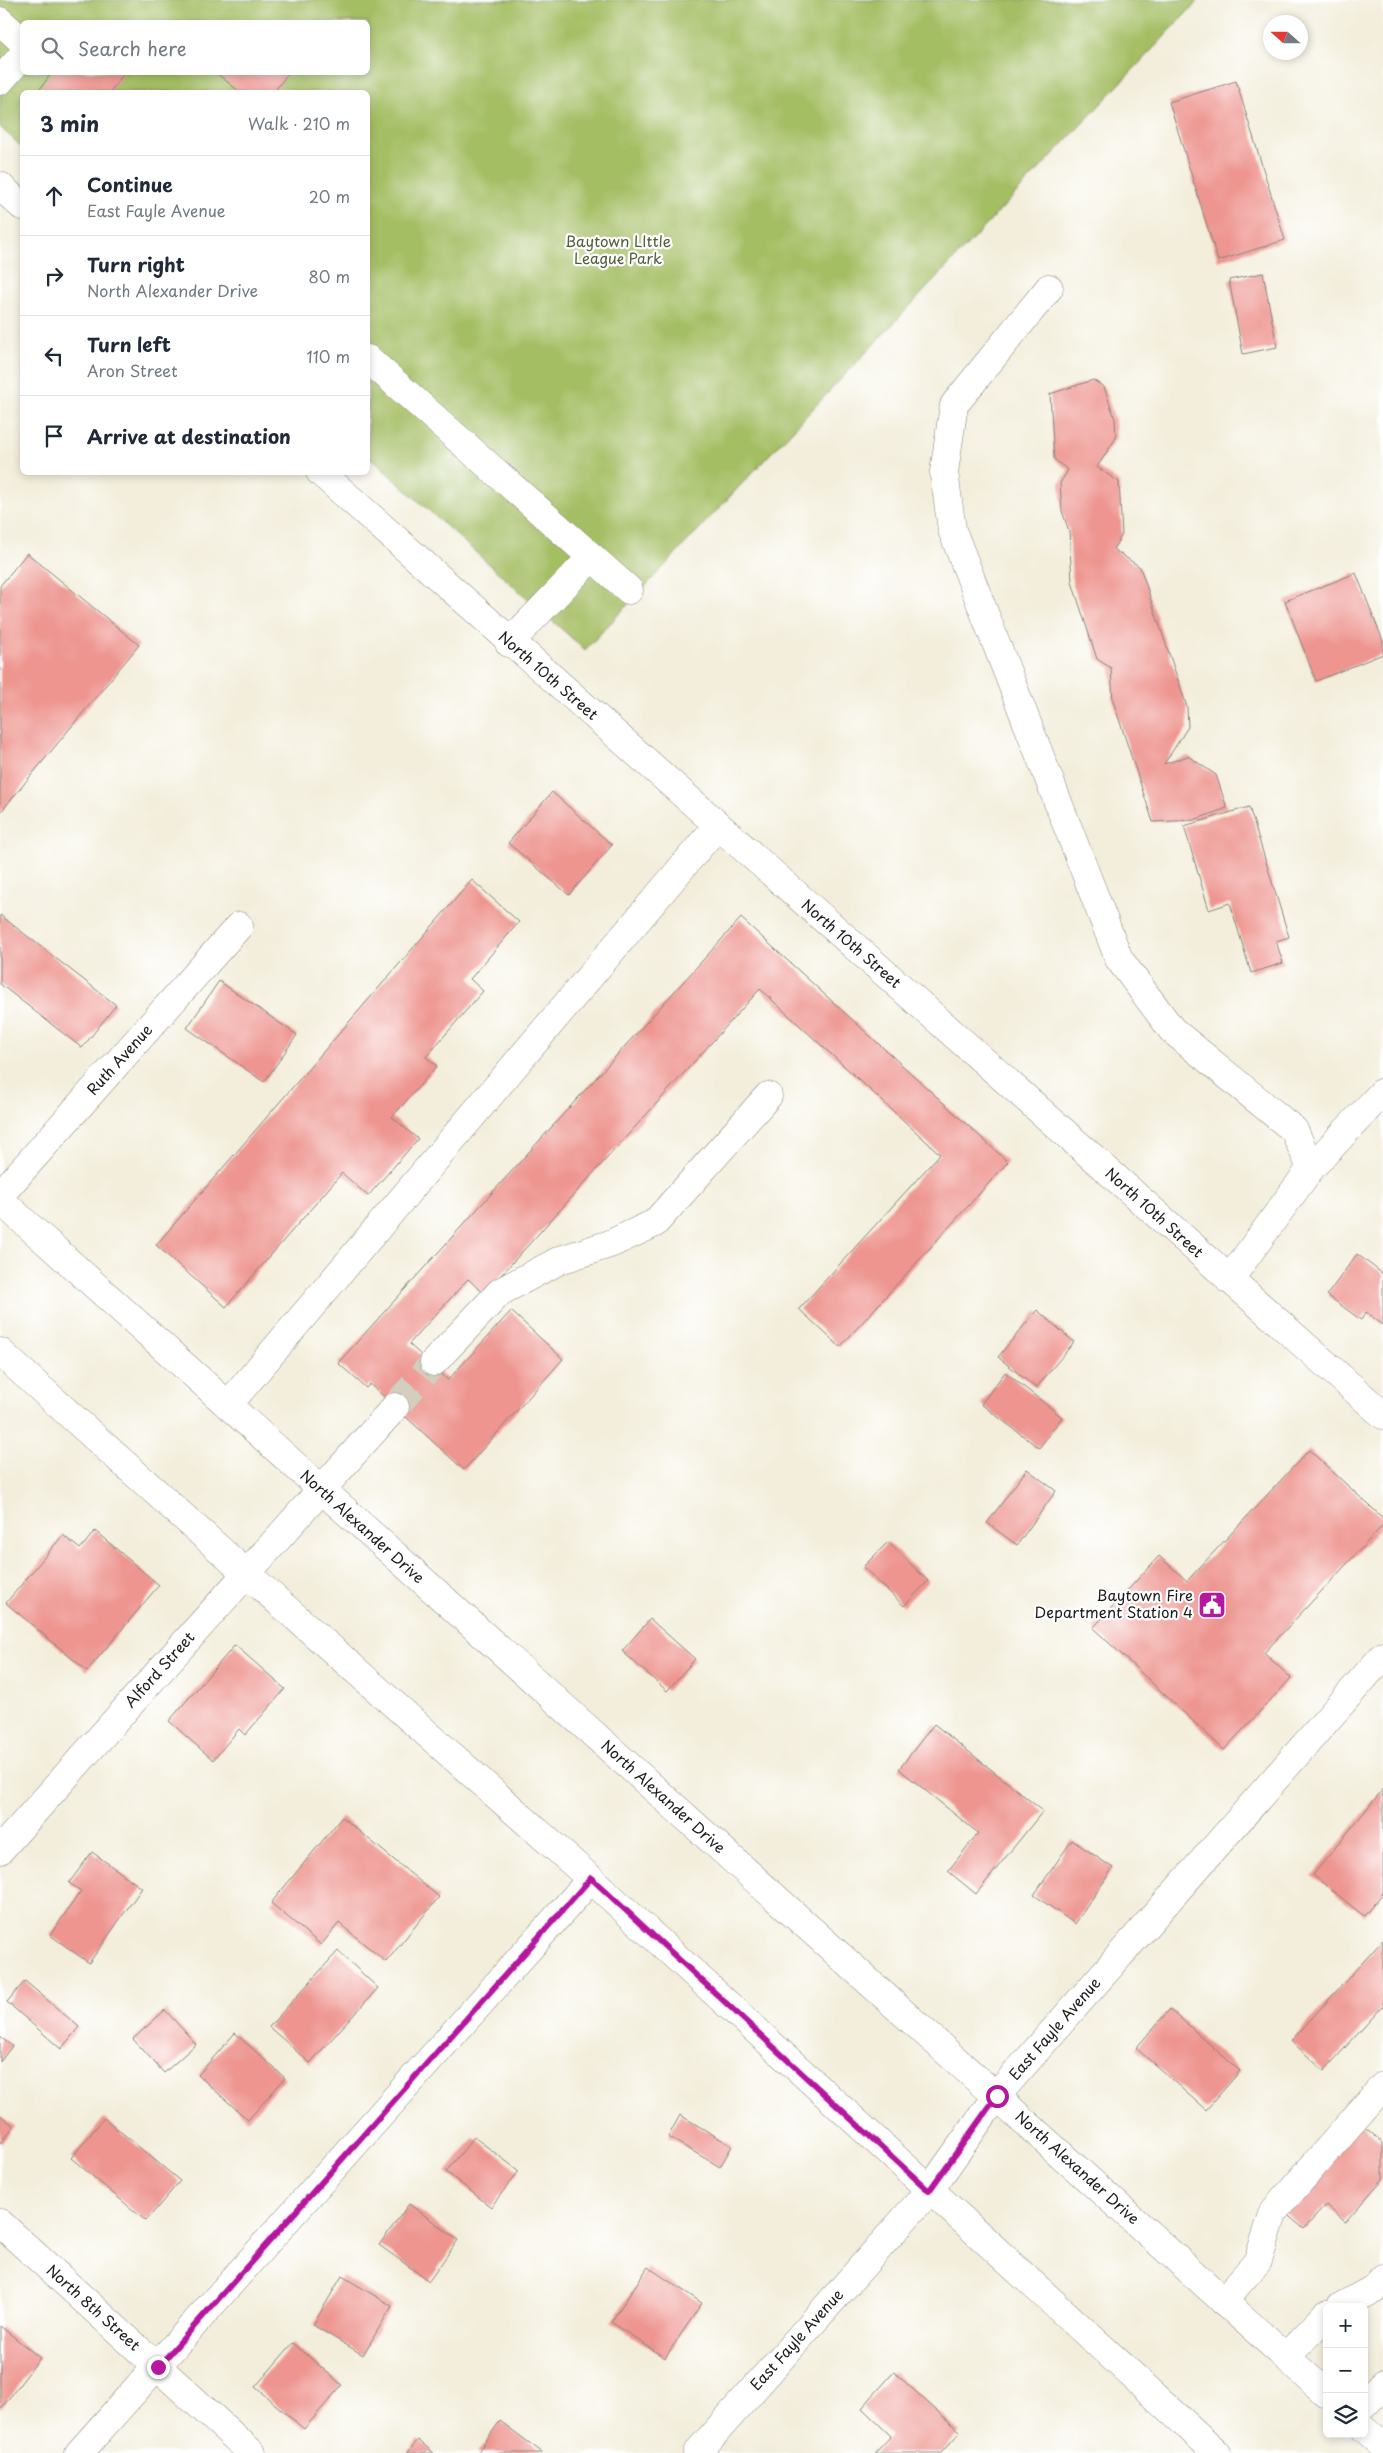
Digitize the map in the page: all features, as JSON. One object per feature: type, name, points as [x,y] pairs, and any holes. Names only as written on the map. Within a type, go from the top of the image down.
[{"type":"street","points":[[0,21],[20,39]]},
{"type":"street","points":[[0,81],[20,58]]},
{"type":"street","points":[[0,186],[20,204]]},
{"type":"street","points":[[1049,288],[954,405],[944,472],[952,530],[1119,958],[1172,1030],[1294,1130],[1311,1168]]},
{"type":"street","points":[[370,361],[629,590]]},
{"type":"street","name":"North 10th Street","points":[[323,475],[1229,1280],[1274,1316],[1383,1415]]},
{"type":"street","points":[[509,642],[592,557]]},
{"type":"street","points":[[228,1405],[718,826]]},
{"type":"street","name":"Ruth Avenue","points":[[0,1195],[239,926]]},
{"type":"street","points":[[1229,1280],[1311,1168],[1383,1092]]},
{"type":"street","points":[[434,1362],[500,1292],[560,1260],[610,1244],[655,1223],[768,1096]]},
{"type":"street","name":"North Alexander Drive","points":[[0,1200],[1326,2393]]},
{"type":"street","points":[[0,1352],[247,1574],[591,1878],[929,2191],[1216,2453]]},
{"type":"street","name":"Alford Street","points":[[0,1850],[394,1407]]},
{"type":"street","name":"East Fayle Avenue","points":[[697,2453],[929,2191],[997,2096],[1383,1656]]},
{"type":"street","points":[[79,2453],[158,2367],[591,1878]]},
{"type":"street","points":[[1224,2300],[1258,2261],[1274,2211],[1383,2086]]},
{"type":"street","name":"North 8th Street","points":[[0,2223],[252,2453]]},
{"type":"street","points":[[1347,2303],[1374,2288],[1383,2279]]},
{"type":"street","points":[[1286,2357],[1323,2318]]},
{"type":"street","points":[[1368,2401],[1383,2385]]},
{"type":"street","points":[[1368,2432],[1383,2445]]},
{"type":"green space","name":"Baytown LIttle League Park","points":[[0,0],[1199,0],[585,650],[370,458],[370,90],[20,90],[20,145],[0,127]]},
{"type":"building","points":[[50,75],[123,75],[112,90],[39,90]]},
{"type":"building","points":[[219,75],[287,75],[276,90],[238,90]]},
{"type":"building","points":[[1236,81],[1285,240],[1218,261],[1169,102]]},
{"type":"building","points":[[1263,273],[1277,347],[1243,354],[1229,280]]},
{"type":"building","points":[[1093,380],[1104,387],[1115,419],[1116,438],[1097,467],[1119,482],[1122,535],[1113,549],[1140,567],[1187,707],[1188,727],[1164,764],[1188,756],[1216,775],[1227,808],[1194,820],[1153,822],[1113,701],[1111,668],[1097,659],[1072,582],[1069,531],[1062,511],[1060,483],[1068,470],[1054,459],[1050,394]]},
{"type":"building","points":[[27,553],[139,645],[0,813],[0,586]]},
{"type":"building","points":[[1356,573],[1383,641],[1383,654],[1316,681],[1285,601]]},
{"type":"building","points":[[552,792],[612,845],[569,895],[508,843]]},
{"type":"building","points":[[1249,807],[1289,937],[1276,941],[1283,963],[1251,973],[1230,903],[1209,910],[1184,826]]},
{"type":"building","points":[[472,880],[519,922],[470,979],[483,991],[426,1057],[437,1066],[392,1117],[418,1139],[368,1196],[342,1173],[226,1307],[156,1245]]},
{"type":"building","points":[[0,915],[116,1005],[82,1048],[0,984]]},
{"type":"building","points":[[741,918],[1008,1162],[840,1347],[799,1309],[940,1154],[760,989],[484,1294],[468,1279],[409,1344],[448,1380],[511,1311],[563,1359],[464,1470],[370,1384],[366,1388],[338,1363]]},
{"type":"building","points":[[219,981],[297,1035],[264,1082],[187,1028]]},
{"type":"building","points":[[1357,1254],[1383,1274],[1383,1325],[1366,1312],[1361,1320],[1327,1295]]},
{"type":"building","points":[[1037,1310],[1074,1342],[1036,1388],[998,1357]]},
{"type":"building","points":[[1005,1372],[1062,1417],[1039,1448],[981,1404]]},
{"type":"building","name":"Baytown Fire Department Station 4","points":[[1309,1450],[1383,1518],[1383,1525],[1264,1653],[1291,1678],[1224,1750],[1093,1628],[1159,1556],[1187,1581]]},
{"type":"building","points":[[1027,1469],[1056,1491],[1017,1545],[987,1523]]},
{"type":"building","points":[[95,1531],[159,1585],[87,1671],[6,1603],[63,1535],[80,1549]]},
{"type":"building","points":[[888,1542],[928,1581],[904,1606],[863,1567]]},
{"type":"building","points":[[650,1619],[695,1659],[667,1691],[622,1651]]},
{"type":"building","points":[[235,1645],[285,1689],[245,1735],[239,1729],[213,1760],[169,1721]]},
{"type":"building","points":[[934,1724],[1043,1811],[976,1894],[948,1871],[978,1833],[899,1769]]},
{"type":"building","points":[[1383,1789],[1383,1893],[1364,1916],[1313,1875]]},
{"type":"building","points":[[342,1817],[439,1897],[386,1962],[339,1923],[321,1945],[271,1903]]},
{"type":"building","points":[[1072,1840],[1113,1868],[1075,1924],[1034,1895]]},
{"type":"building","points":[[92,1852],[142,1888],[89,1963],[50,1935],[81,1891],[69,1883]]},
{"type":"building","points":[[1383,1940],[1383,2006],[1324,2071],[1291,2041]]},
{"type":"building","points":[[338,1951],[378,1988],[310,2063],[269,2027]]},
{"type":"building","points":[[25,1981],[79,2027],[61,2049],[7,2002]]},
{"type":"building","points":[[1170,2009],[1240,2071],[1206,2110],[1136,2048]]},
{"type":"building","points":[[165,2010],[196,2044],[164,2073],[133,2039]]},
{"type":"building","points":[[235,2033],[285,2078],[248,2120],[198,2075]]},
{"type":"building","points":[[0,2037],[12,2046],[0,2062]]},
{"type":"building","points":[[0,2115],[14,2126],[0,2144]]},
{"type":"building","points":[[680,2115],[732,2146],[720,2167],[668,2137]]},
{"type":"building","points":[[104,2118],[180,2181],[146,2221],[71,2158]]},
{"type":"building","points":[[1360,2123],[1383,2143],[1383,2179],[1345,2222],[1326,2205],[1304,2229],[1283,2211]]},
{"type":"building","points":[[474,2137],[519,2171],[491,2207],[446,2172]]},
{"type":"building","points":[[409,2204],[458,2240],[429,2281],[379,2245]]},
{"type":"building","points":[[648,2267],[702,2303],[665,2358],[611,2322]]},
{"type":"building","points":[[342,2276],[392,2306],[363,2355],[313,2325]]},
{"type":"building","points":[[0,2326],[40,2358],[0,2410]]},
{"type":"building","points":[[293,2343],[342,2385],[304,2429],[255,2387]]},
{"type":"building","points":[[894,2372],[960,2432],[941,2453],[875,2453],[891,2436],[862,2408]]},
{"type":"building","points":[[500,2421],[543,2453],[477,2453]]},
{"type":"building","points":[[418,2440],[434,2453],[407,2453]]},
{"type":"tunnel","points":[[395,1407],[434,1362]]},
{"type":"place","name":"Baytown Fire Department Station 4","points":[[1212,1605]]},
{"type":"route","points":[[158,2367],[591,1878],[929,2191],[997,2096]]}]
